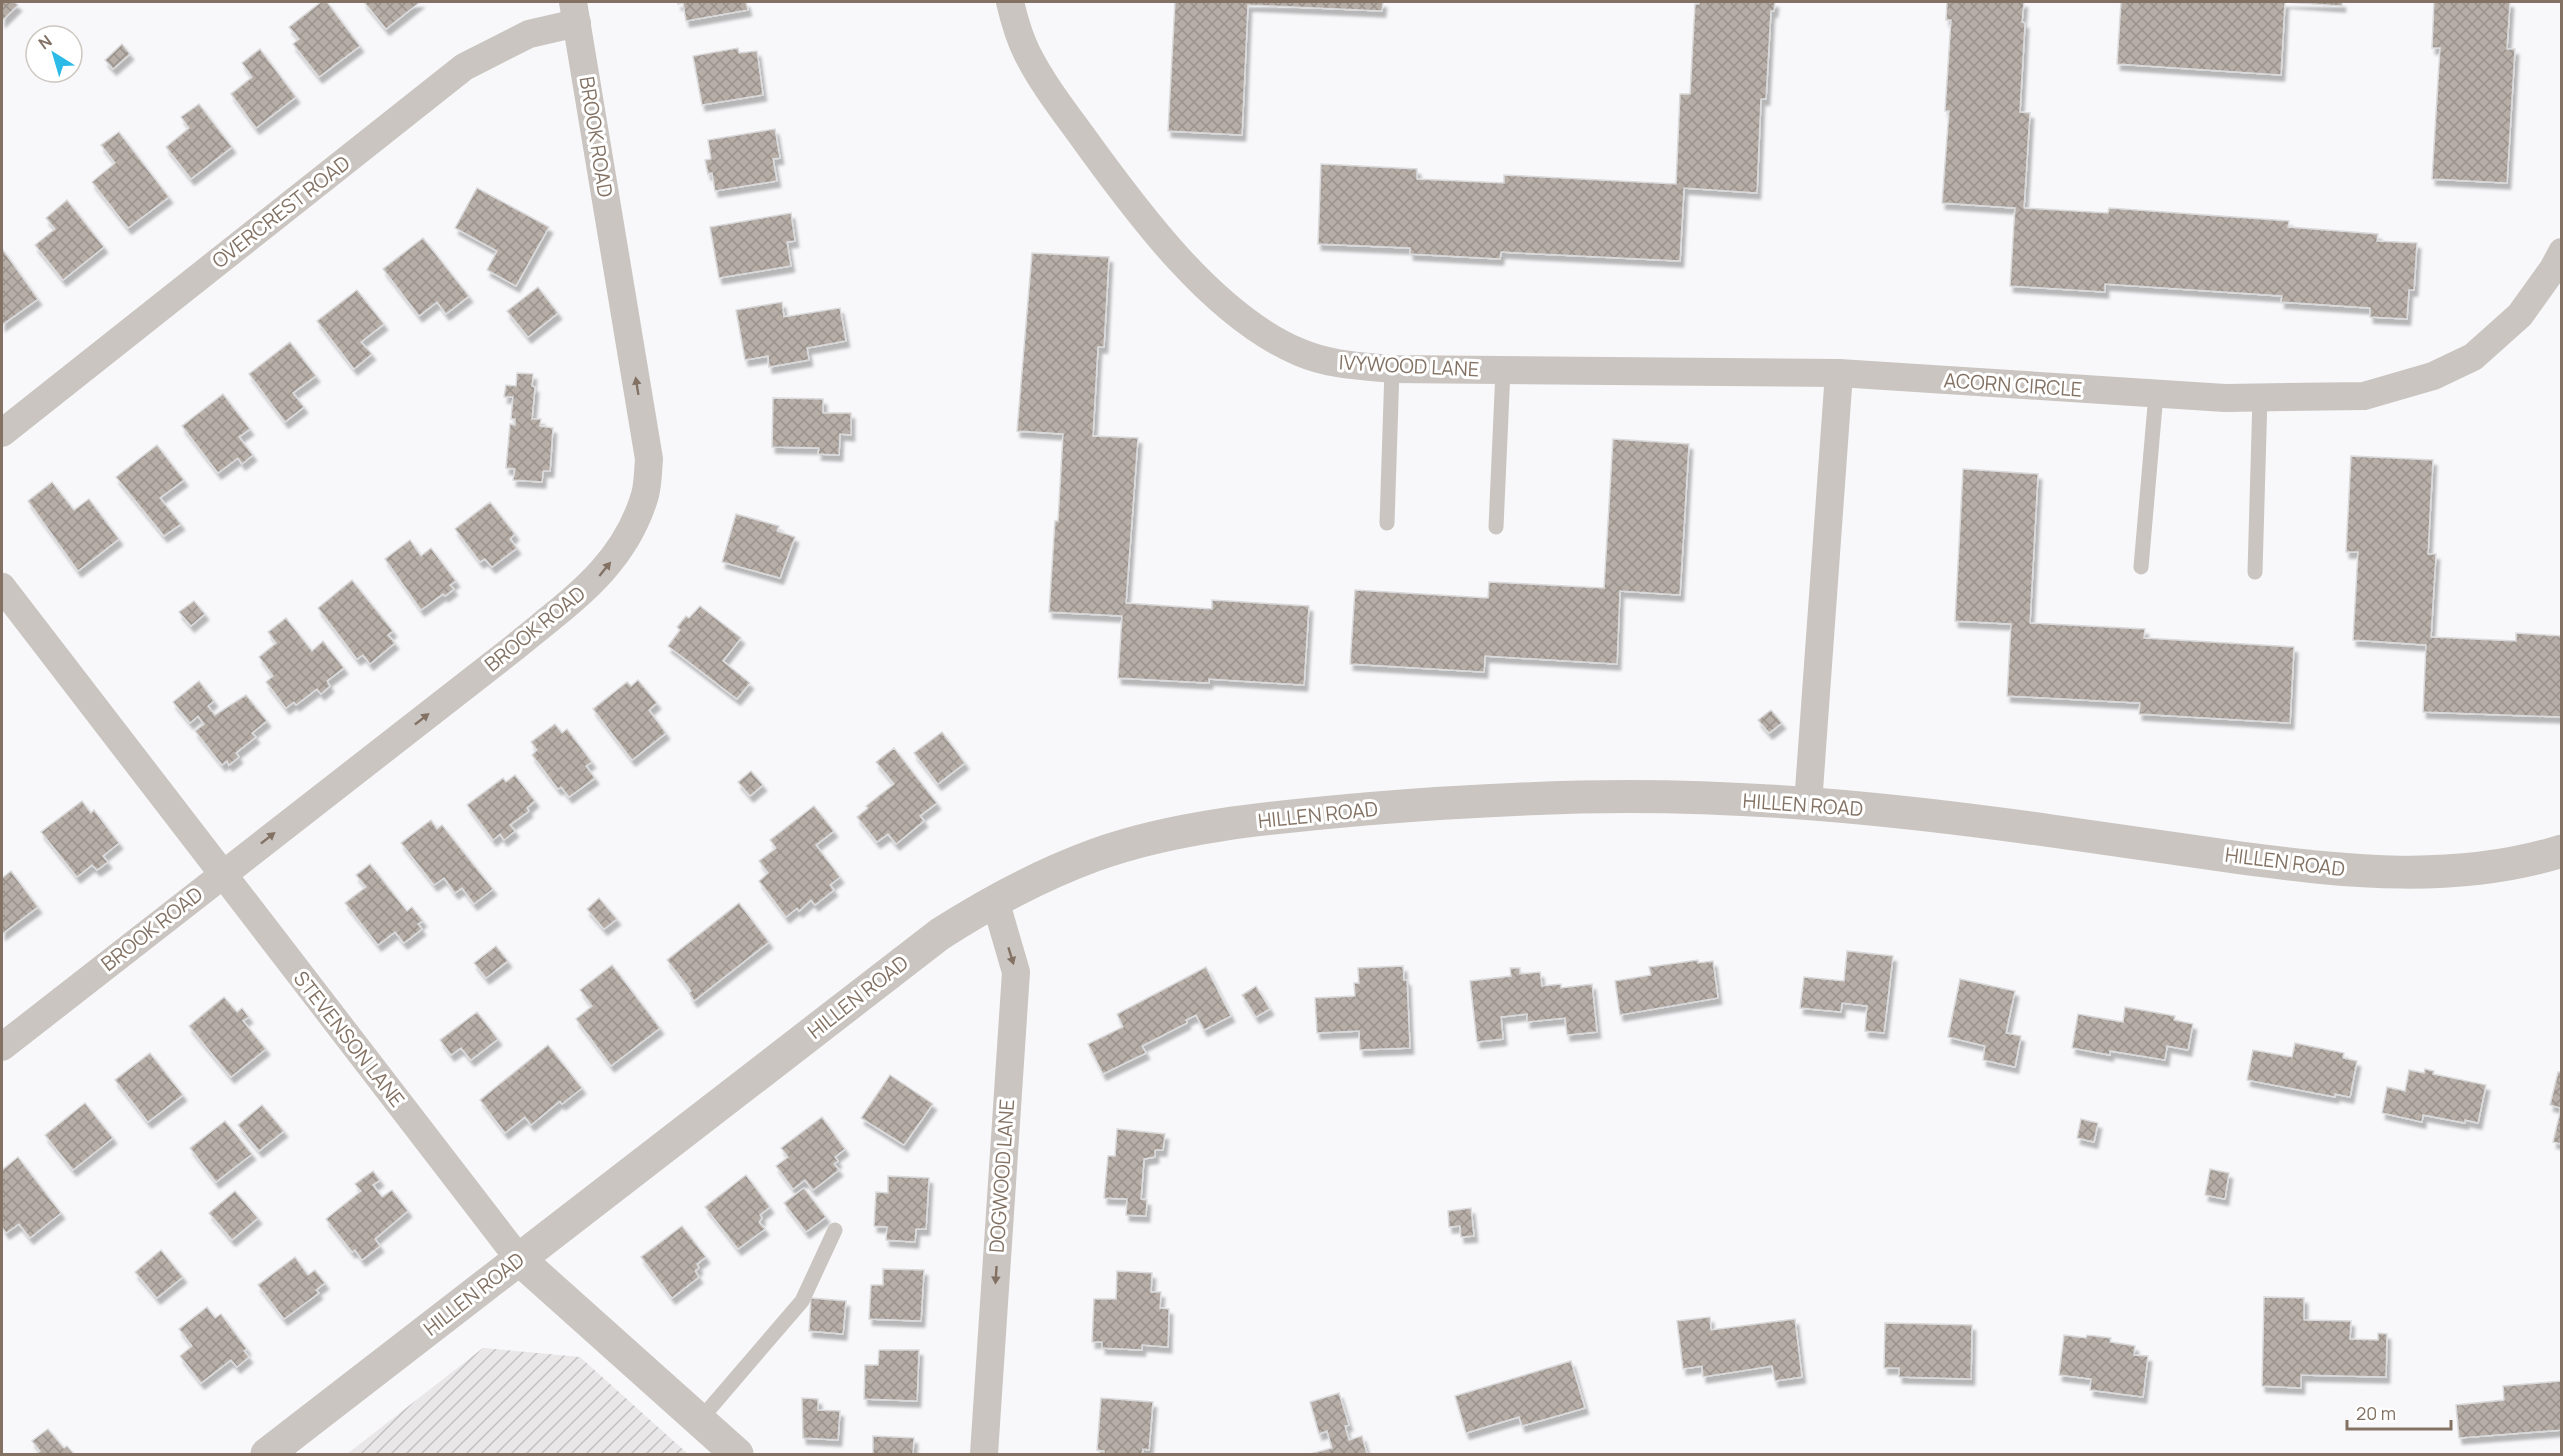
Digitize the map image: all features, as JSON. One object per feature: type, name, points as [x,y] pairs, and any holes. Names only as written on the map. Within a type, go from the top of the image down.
[{"type":"street","name":"IVYWOOD LANE","points":[[1010,2],[1019,34],[1028,54],[1052,93],[1129,199],[1207,288],[1251,325],[1298,352],[1333,363],[1392,369],[1839,373]]},
{"type":"street","name":"OVERCREST ROAD","points":[[2,433],[464,67],[575,12]]},
{"type":"street","name":"BROOK ROAD","points":[[2,1047],[515,647],[596,579],[625,544],[645,494],[649,459],[575,12]]},
{"type":"street","name":"ACORN CIRCLE","points":[[1839,373],[2156,394],[2260,397],[2364,396],[2433,376],[2473,357],[2520,315],[2562,252]]},
{"type":"street","points":[[1808,804],[1839,373]]},
{"type":"street","name":"STEVENSON LANE","points":[[2,587],[519,1259],[737,1455]]},
{"type":"street","name":"HILLEN ROAD","points":[[267,1455],[940,934],[995,900],[1039,877],[1100,854],[1162,837],[1319,813],[1426,804],[1583,797],[1808,804],[1948,816],[2325,869],[2410,874],[2489,868],[2562,851]]},
{"type":"street","name":"DOGWOOD LANE","points":[[984,1455],[1016,972],[995,900]]},
{"type":"lane","points":[[1387,524],[1392,369]]},
{"type":"lane","points":[[1496,527],[1503,370]]},
{"type":"lane","points":[[2141,567],[2156,394]]},
{"type":"lane","points":[[2255,572],[2260,397]]},
{"type":"lane","points":[[699,1421],[802,1301],[835,1230]]},
{"type":"shaded area","points":[[483,1348],[580,1357],[688,1454],[347,1454]]},
{"type":"building","points":[[2,2],[14,2],[18,5],[2,21]]},
{"type":"building","points":[[321,2],[327,2],[360,46],[319,77],[293,44],[299,39],[289,27]]},
{"type":"building","points":[[364,2],[420,2],[386,29]]},
{"type":"building","points":[[678,2],[746,2],[748,10],[686,21],[683,3],[678,4]]},
{"type":"building","points":[[1175,2],[1383,2],[1382,11],[1248,5],[1242,135],[1168,131]]},
{"type":"building","points":[[1700,2],[1775,2],[1774,11],[1771,11],[1766,99],[1761,99],[1757,193],[1684,188],[1680,261],[1501,252],[1500,259],[1410,254],[1410,248],[1318,244],[1321,164],[1417,169],[1417,179],[1504,183],[1504,175],[1676,184],[1680,94],[1690,94],[1695,4]]},
{"type":"building","points":[[1947,2],[2024,2],[2020,112],[2030,113],[2024,208],[2108,213],[2109,208],[2289,221],[2288,227],[2378,234],[2377,241],[2417,243],[2414,290],[2409,290],[2407,319],[2370,317],[2370,308],[2281,302],[2282,296],[2105,284],[2105,292],[2010,286],[2015,208],[1942,203],[1949,111],[1945,111],[1951,20],[1946,20]]},
{"type":"building","points":[[2121,2],[2285,2],[2281,75],[2117,64]]},
{"type":"building","points":[[2285,2],[2342,2],[2342,6]]},
{"type":"building","points":[[2434,2],[2510,2],[2507,49],[2515,49],[2507,183],[2432,179],[2440,48],[2432,48]]},
{"type":"building","points":[[122,44],[130,54],[113,69],[105,60]]},
{"type":"building","points":[[738,48],[739,53],[757,51],[763,95],[702,105],[693,56]]},
{"type":"building","points":[[260,49],[296,97],[256,128],[231,94],[252,77],[242,63]]},
{"type":"building","points":[[199,104],[232,147],[191,179],[166,147],[189,128],[181,117]]},
{"type":"building","points":[[775,129],[780,158],[773,159],[777,181],[715,191],[712,173],[708,174],[705,160],[711,159],[708,140]]},
{"type":"building","points":[[119,132],[169,197],[128,228],[92,182],[115,163],[101,145]]},
{"type":"building","points":[[477,188],[549,227],[516,286],[487,270],[497,251],[455,228]]},
{"type":"building","points":[[67,200],[104,247],[63,280],[35,245],[55,229],[46,218]]},
{"type":"building","points":[[791,213],[795,241],[787,242],[791,266],[719,278],[710,227]]},
{"type":"building","points":[[423,238],[469,296],[446,314],[437,302],[419,316],[383,269]]},
{"type":"building","points":[[2,251],[38,299],[2,325]]},
{"type":"building","points":[[1032,253],[1109,257],[1104,347],[1098,347],[1093,436],[1138,438],[1126,603],[1212,609],[1212,600],[1309,606],[1304,685],[1209,679],[1209,683],[1118,678],[1122,616],[1049,612],[1055,521],[1058,521],[1063,434],[1017,431]]},
{"type":"building","points":[[538,287],[558,313],[528,337],[507,311]]},
{"type":"building","points":[[357,290],[384,324],[361,342],[372,354],[354,369],[317,321]]},
{"type":"building","points":[[782,302],[784,317],[840,308],[846,341],[807,348],[809,360],[769,367],[768,356],[745,360],[736,310]]},
{"type":"building","points":[[290,342],[316,376],[293,393],[304,407],[285,422],[249,374]]},
{"type":"building","points":[[517,373],[533,374],[532,386],[535,387],[532,419],[541,419],[540,426],[553,428],[550,471],[543,471],[542,482],[513,480],[515,469],[506,468],[510,424],[515,425],[515,419],[511,419],[513,397],[504,397],[506,385],[516,386]]},
{"type":"building","points":[[223,394],[250,429],[239,437],[253,455],[242,464],[238,458],[218,473],[182,426]]},
{"type":"building","points":[[773,398],[823,399],[823,413],[851,413],[851,435],[840,434],[839,455],[818,454],[819,448],[772,447]]},
{"type":"building","points":[[1613,439],[1689,444],[1680,595],[1620,591],[1617,664],[1485,656],[1484,672],[1350,664],[1355,590],[1488,598],[1489,582],[1604,588]]},
{"type":"building","points":[[157,445],[184,480],[160,498],[181,524],[164,536],[116,477]]},
{"type":"building","points":[[2351,456],[2433,460],[2428,554],[2436,554],[2431,637],[2516,641],[2516,633],[2562,636],[2562,717],[2423,712],[2426,645],[2353,640],[2358,552],[2346,552]]},
{"type":"building","points":[[1963,469],[2038,474],[2030,623],[2145,629],[2144,638],[2294,647],[2290,723],[2139,714],[2140,703],[2007,696],[2011,624],[1955,621]]},
{"type":"building","points":[[52,482],[74,510],[89,499],[119,539],[78,571],[28,501]]},
{"type":"building","points":[[490,502],[515,534],[510,539],[517,548],[492,567],[485,559],[480,562],[455,529]]},
{"type":"building","points":[[736,514],[779,526],[777,531],[795,537],[780,578],[722,562]]},
{"type":"building","points":[[410,540],[421,556],[431,548],[456,581],[450,585],[454,589],[421,610],[385,559]]},
{"type":"building","points":[[352,580],[393,631],[388,635],[395,643],[370,664],[363,655],[357,659],[318,608]]},
{"type":"building","points":[[194,601],[205,614],[191,626],[179,612]]},
{"type":"building","points":[[700,606],[741,638],[723,661],[750,683],[737,699],[668,646],[680,630],[677,627],[686,616],[689,618]]},
{"type":"building","points":[[286,618],[312,651],[323,641],[344,668],[327,681],[330,686],[321,694],[317,689],[296,705],[294,702],[286,708],[266,682],[273,676],[259,657],[276,643],[268,632]]},
{"type":"building","points":[[638,680],[657,703],[649,710],[666,733],[632,760],[593,709],[627,682],[631,686]]},
{"type":"building","points":[[199,681],[214,701],[208,706],[215,715],[246,695],[267,721],[252,733],[256,737],[236,753],[239,757],[229,765],[227,761],[222,765],[195,731],[204,724],[198,716],[190,723],[173,702]]},
{"type":"building","points":[[1771,710],[1782,723],[1769,733],[1758,720]]},
{"type":"building","points":[[555,724],[562,733],[567,729],[592,762],[586,766],[595,778],[569,797],[561,787],[558,789],[532,755],[537,750],[531,742]]},
{"type":"building","points":[[942,732],[965,763],[938,784],[914,753]]},
{"type":"building","points":[[894,748],[937,803],[920,816],[924,821],[896,844],[888,834],[877,842],[857,817],[868,808],[866,806],[894,784],[876,762]]},
{"type":"building","points":[[751,771],[763,785],[750,796],[738,782]]},
{"type":"building","points":[[515,775],[535,801],[527,808],[529,811],[510,825],[515,831],[504,840],[500,834],[493,840],[467,805],[503,778],[506,782]]},
{"type":"building","points":[[82,801],[91,813],[94,810],[119,843],[103,856],[108,862],[97,870],[92,865],[77,877],[41,832]]},
{"type":"building","points":[[814,806],[834,831],[816,845],[840,877],[830,885],[834,890],[815,905],[811,900],[799,911],[797,908],[786,917],[759,881],[768,873],[759,861],[776,848],[770,840]]},
{"type":"building","points":[[431,820],[437,829],[442,825],[493,889],[474,904],[462,888],[455,893],[444,878],[434,885],[401,843]]},
{"type":"building","points":[[370,864],[407,911],[412,907],[423,921],[418,924],[422,929],[404,943],[395,932],[378,945],[345,903],[366,887],[356,875]]},
{"type":"building","points":[[11,871],[38,907],[2,934],[2,878]]},
{"type":"building","points":[[599,898],[617,919],[604,929],[587,909]]},
{"type":"building","points":[[739,903],[769,942],[694,1001],[689,993],[691,991],[667,960]]},
{"type":"building","points":[[496,946],[508,961],[486,978],[474,963]]},
{"type":"building","points":[[1847,951],[1893,956],[1884,1033],[1865,1031],[1867,1006],[1842,1003],[1841,1012],[1800,1008],[1804,977],[1844,981]]},
{"type":"building","points":[[1698,960],[1698,963],[1713,961],[1718,998],[1620,1015],[1615,981],[1651,975],[1649,967]]},
{"type":"building","points":[[612,965],[660,1028],[611,1066],[576,1019],[592,1006],[580,990]]},
{"type":"building","points":[[1403,966],[1404,980],[1407,980],[1410,1048],[1360,1050],[1359,1031],[1317,1033],[1315,998],[1355,996],[1354,983],[1359,983],[1358,968]]},
{"type":"building","points":[[1206,967],[1231,1016],[1204,1030],[1196,1015],[1186,1020],[1187,1023],[1142,1046],[1146,1053],[1103,1074],[1088,1044],[1123,1027],[1117,1014]]},
{"type":"building","points":[[1510,968],[1520,968],[1520,974],[1540,972],[1542,986],[1561,984],[1561,988],[1592,984],[1597,1032],[1567,1035],[1565,1018],[1527,1022],[1527,1014],[1501,1017],[1503,1039],[1477,1042],[1470,981],[1511,976]]},
{"type":"building","points":[[1960,979],[2015,991],[2006,1033],[2021,1036],[2015,1067],[1983,1060],[1985,1046],[1948,1037]]},
{"type":"building","points":[[1256,986],[1270,1009],[1256,1017],[1242,995]]},
{"type":"building","points":[[224,997],[237,1012],[242,1008],[249,1017],[243,1021],[266,1049],[231,1077],[189,1026]]},
{"type":"building","points":[[2125,1007],[2175,1016],[2174,1020],[2193,1024],[2188,1050],[2167,1046],[2165,1060],[2110,1051],[2110,1055],[2072,1048],[2078,1014],[2123,1022]]},
{"type":"building","points":[[477,1012],[498,1039],[471,1060],[461,1048],[451,1055],[440,1040]]},
{"type":"building","points":[[2295,1043],[2344,1053],[2343,1058],[2357,1061],[2350,1097],[2335,1094],[2335,1097],[2247,1080],[2253,1050],[2292,1057]]},
{"type":"building","points":[[548,1045],[582,1088],[562,1104],[560,1101],[531,1125],[525,1117],[505,1133],[480,1100]]},
{"type":"building","points":[[150,1053],[183,1095],[148,1122],[115,1080]]},
{"type":"building","points":[[2425,1069],[2434,1071],[2433,1074],[2486,1085],[2478,1123],[2465,1120],[2465,1123],[2423,1115],[2422,1122],[2382,1113],[2387,1087],[2405,1091],[2409,1070],[2424,1073]]},
{"type":"building","points":[[2558,1072],[2562,1072],[2562,1144],[2553,1142],[2561,1108],[2550,1105]]},
{"type":"building","points":[[890,1075],[933,1104],[904,1145],[861,1118]]},
{"type":"building","points":[[85,1103],[113,1138],[73,1170],[45,1135]]},
{"type":"building","points":[[262,1105],[284,1131],[259,1151],[238,1125]]},
{"type":"building","points":[[822,1117],[845,1149],[835,1157],[838,1161],[834,1164],[839,1170],[813,1190],[805,1180],[793,1189],[776,1166],[788,1157],[781,1148]]},
{"type":"building","points":[[2081,1119],[2098,1123],[2094,1142],[2077,1138]]},
{"type":"building","points":[[225,1121],[252,1154],[216,1182],[190,1148]]},
{"type":"building","points":[[1117,1129],[1165,1134],[1163,1150],[1155,1150],[1155,1157],[1144,1159],[1141,1199],[1147,1200],[1146,1216],[1126,1215],[1127,1199],[1104,1198],[1108,1156],[1115,1156]]},
{"type":"building","points":[[18,1157],[61,1213],[30,1238],[19,1224],[6,1233],[2,1227],[2,1170]]},
{"type":"building","points":[[2210,1169],[2229,1173],[2225,1199],[2205,1195]]},
{"type":"building","points":[[373,1171],[380,1180],[373,1185],[382,1197],[392,1190],[408,1211],[375,1239],[380,1246],[362,1260],[355,1250],[352,1252],[326,1219],[361,1191],[355,1184]]},
{"type":"building","points":[[746,1175],[770,1207],[760,1215],[762,1218],[759,1222],[765,1229],[738,1249],[705,1207]]},
{"type":"building","points":[[888,1176],[929,1178],[926,1229],[916,1229],[915,1242],[886,1240],[887,1227],[874,1226],[876,1192],[888,1193]]},
{"type":"building","points":[[804,1188],[826,1217],[806,1232],[784,1203]]},
{"type":"building","points":[[235,1191],[258,1218],[232,1240],[209,1213]]},
{"type":"building","points":[[1471,1208],[1474,1236],[1461,1237],[1460,1226],[1449,1227],[1448,1211]]},
{"type":"building","points":[[682,1226],[706,1257],[697,1264],[699,1268],[695,1271],[699,1277],[672,1298],[641,1257]]},
{"type":"building","points":[[161,1250],[183,1277],[157,1298],[135,1272]]},
{"type":"building","points":[[295,1257],[308,1275],[315,1270],[325,1283],[316,1290],[319,1293],[284,1319],[258,1285]]},
{"type":"building","points":[[883,1269],[924,1270],[921,1321],[869,1319],[871,1285],[883,1285]]},
{"type":"building","points":[[1117,1271],[1152,1273],[1151,1292],[1161,1292],[1160,1308],[1169,1309],[1168,1347],[1142,1345],[1142,1350],[1102,1348],[1102,1342],[1092,1342],[1094,1299],[1116,1299]]},
{"type":"building","points":[[2264,1297],[2304,1298],[2304,1320],[2351,1321],[2350,1339],[2378,1340],[2378,1333],[2387,1334],[2386,1377],[2301,1375],[2301,1388],[2262,1386]]},
{"type":"building","points":[[811,1298],[846,1301],[843,1334],[809,1331]]},
{"type":"building","points":[[207,1307],[215,1318],[221,1314],[247,1349],[244,1351],[249,1357],[237,1367],[231,1360],[201,1383],[180,1356],[192,1346],[179,1329]]},
{"type":"building","points":[[1710,1317],[1711,1330],[1795,1319],[1802,1377],[1775,1381],[1772,1366],[1703,1377],[1702,1366],[1683,1369],[1677,1321]]},
{"type":"building","points":[[1885,1323],[1972,1325],[1971,1379],[1899,1377],[1899,1368],[1884,1368]]},
{"type":"building","points":[[2064,1335],[2111,1338],[2110,1342],[2135,1346],[2134,1355],[2148,1356],[2143,1397],[2090,1390],[2091,1379],[2059,1375]]},
{"type":"building","points":[[879,1350],[919,1350],[917,1401],[864,1399],[865,1365],[878,1365]]},
{"type":"building","points":[[1571,1361],[1585,1408],[1522,1426],[1519,1417],[1466,1433],[1455,1396]]},
{"type":"building","points":[[2562,1381],[2562,1430],[2459,1438],[2456,1405],[2504,1400],[2503,1386]]},
{"type":"building","points":[[1339,1393],[1349,1425],[1345,1426],[1349,1440],[1362,1436],[1367,1454],[1310,1454],[1332,1448],[1327,1431],[1319,1434],[1310,1402]]},
{"type":"building","points":[[802,1398],[818,1399],[818,1410],[840,1411],[838,1440],[803,1438]]},
{"type":"building","points":[[1101,1398],[1153,1402],[1149,1450],[1143,1449],[1142,1454],[1104,1454],[1104,1451],[1097,1450]]},
{"type":"building","points":[[48,1429],[64,1448],[67,1446],[74,1454],[36,1454],[40,1451],[32,1441]]},
{"type":"building","points":[[873,1436],[914,1438],[913,1454],[873,1454]]}]
